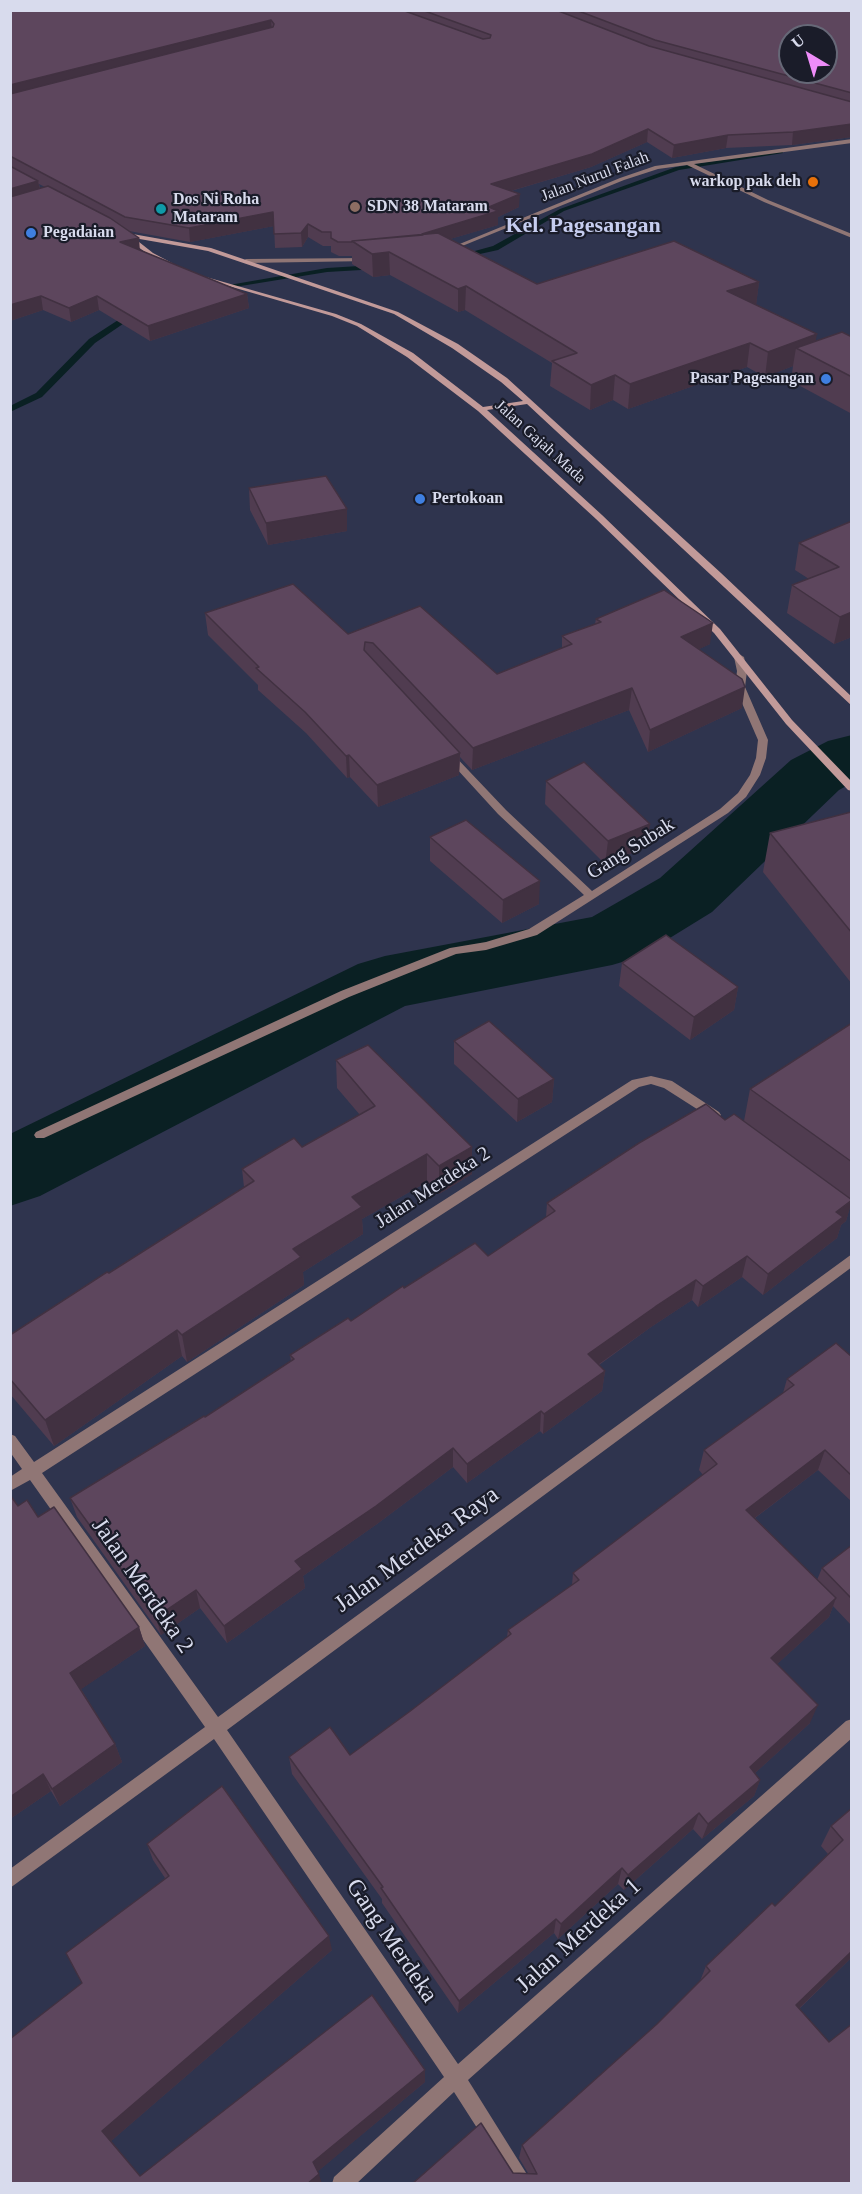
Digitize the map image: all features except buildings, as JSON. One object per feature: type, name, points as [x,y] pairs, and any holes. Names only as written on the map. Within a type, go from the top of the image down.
[{"type":"main road","name":"Jalan Gajah Mada","points":[[174,265],[152,254],[123,234],[186,244],[246,261],[381,307],[419,325],[465,353],[504,380],[530,402],[718,575],[849,701]]},
{"type":"main road","name":"Jalan Gajah Mada","points":[[197,275],[334,315],[378,335],[410,355],[481,409],[657,572],[717,631],[789,722],[848,784]]},
{"type":"main road","points":[[481,409],[530,402]]},
{"type":"street","name":"Jalan Nurul Falah","points":[[438,253],[480,238],[622,178],[657,167],[852,141]]},
{"type":"street","points":[[688,163],[766,201],[852,236]]},
{"type":"street","points":[[246,261],[374,260]]},
{"type":"street","name":"Gang Subak","points":[[439,744],[501,812],[591,896],[724,811],[742,795],[755,775],[761,758],[763,740],[740,687],[742,671],[739,657]]},
{"type":"street","points":[[40,1135],[345,994],[454,951],[486,946],[533,932],[591,896]]},
{"type":"street","name":"Jalan Merdeka 2","points":[[10,1485],[636,1083],[651,1080],[668,1083],[723,1122]]},
{"type":"street","name":"Jalan Merdeka Raya","points":[[10,1880],[852,1258]]},
{"type":"street","name":"Jalan Merdeka 2","points":[[10,1440],[215,1727]]},
{"type":"street","name":"Gang Merdeka","points":[[215,1727],[456,2078],[524,2184]]},
{"type":"street","name":"Jalan Merdeka 1","points":[[340,2184],[456,2078],[852,1727]]},
{"type":"waterway","points":[[457,257],[495,248],[562,210],[678,168],[781,152]]},
{"type":"waterway","points":[[216,288],[327,270],[375,267]]},
{"type":"waterway","points":[[10,410],[39,395],[92,341],[135,313]]},
{"type":"waterway","points":[[10,1173],[385,983],[612,939],[686,895],[815,775],[852,755]]},
{"type":"place","name":"warkop pak deh","points":[[813,182]]},
{"type":"place","name":"SDN 38 Mataram","points":[[355,207]]},
{"type":"place","name":"Dos Ni Roha Mataram","points":[[161,209]]},
{"type":"place","name":"Pegadaian","points":[[31,233]]},
{"type":"place","name":"Pasar Pagesangan","points":[[826,379]]},
{"type":"place","name":"Pertokoan","points":[[420,499]]},
{"type":"district","name":"Kel. Pagesangan","points":[[583,226]]}]
